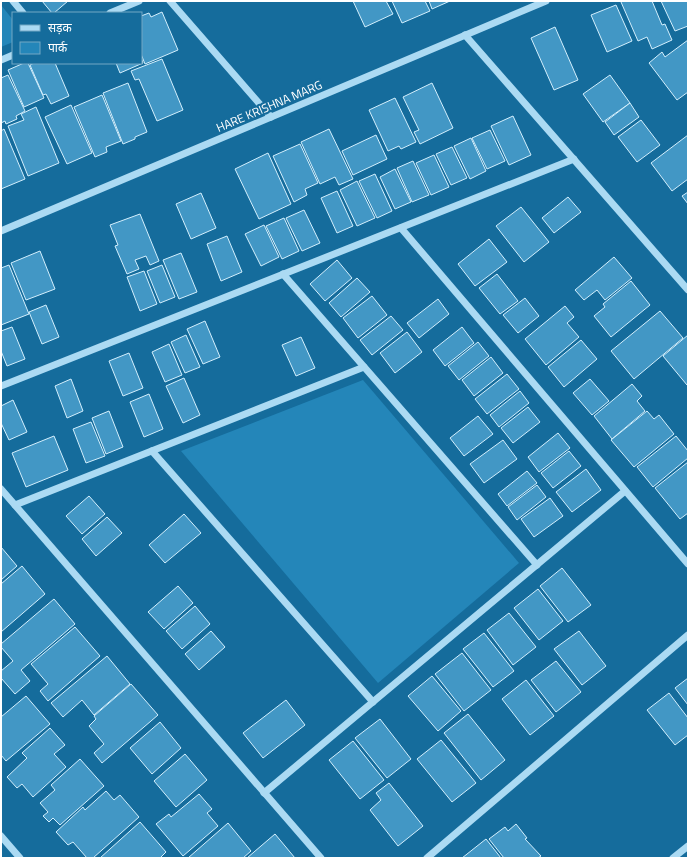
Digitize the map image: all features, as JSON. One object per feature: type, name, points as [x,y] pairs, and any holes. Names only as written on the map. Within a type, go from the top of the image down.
[{"type":"street","points":[[13,1],[22,12]]},
{"type":"street","points":[[112,12],[139,1]]},
{"type":"street","points":[[170,1],[271,117]]},
{"type":"street","name":"HARE KRISHNA MARG","points":[[1,231],[546,1]]},
{"type":"street","points":[[465,35],[688,290]]},
{"type":"street","points":[[1,60],[12,55]]},
{"type":"street","points":[[1,386],[574,160]]},
{"type":"street","points":[[401,228],[688,564]]},
{"type":"street","points":[[283,274],[537,565]]},
{"type":"street","points":[[15,505],[364,367]]},
{"type":"street","points":[[152,451],[373,702]]},
{"type":"street","points":[[1,489],[321,858]]},
{"type":"street","points":[[264,793],[625,491]]},
{"type":"street","points":[[427,858],[688,635]]},
{"type":"street","points":[[1,836],[20,858]]},
{"type":"street","points":[[673,858],[688,846]]},
{"type":"green space","points":[[1,5],[12,19],[12,42],[1,47]]},
{"type":"green space","points":[[363,380],[519,563],[378,683],[181,451]]},
{"type":"building","points":[[42,1],[68,1],[55,12],[51,12]]},
{"type":"building","points":[[353,1],[386,1],[393,14],[365,27]]},
{"type":"building","points":[[392,1],[425,1],[430,11],[402,23]]},
{"type":"building","points":[[429,1],[450,1],[432,9]]},
{"type":"building","points":[[652,1],[662,25],[665,24],[672,40],[652,49],[647,37],[638,41],[621,2]]},
{"type":"building","points":[[661,1],[688,1],[688,26],[675,31]]},
{"type":"building","points":[[616,5],[632,41],[607,52],[591,15]]},
{"type":"building","points":[[162,12],[178,50],[145,64],[142,56],[142,16],[149,13],[151,17]]},
{"type":"building","points":[[555,27],[578,80],[554,90],[531,38]]},
{"type":"building","points":[[688,40],[688,92],[677,100],[649,63],[662,52],[665,57]]},
{"type":"building","points":[[162,59],[183,110],[157,121],[139,79],[135,80],[131,71]]},
{"type":"building","points":[[22,64],[28,64],[44,98],[24,107],[8,70]]},
{"type":"building","points":[[55,64],[69,96],[51,104],[46,94],[43,95],[30,65]]},
{"type":"building","points":[[116,64],[141,64],[120,73]]},
{"type":"building","points":[[8,75],[25,111],[16,116],[17,119],[6,124],[5,121],[1,123],[1,78]]},
{"type":"building","points":[[610,75],[630,103],[603,122],[583,94]]},
{"type":"building","points":[[128,83],[147,132],[123,144],[103,93]]},
{"type":"building","points":[[432,83],[453,128],[420,144],[414,132],[419,130],[403,97]]},
{"type":"building","points":[[102,95],[121,141],[106,147],[107,152],[95,157],[74,107]]},
{"type":"building","points":[[395,98],[416,142],[401,149],[399,146],[388,151],[369,110]]},
{"type":"building","points":[[630,103],[639,117],[614,135],[605,122]]},
{"type":"building","points":[[71,105],[92,153],[67,164],[45,117]]},
{"type":"building","points":[[36,107],[59,163],[28,176],[8,126],[24,120],[21,114]]},
{"type":"building","points":[[513,116],[531,155],[509,165],[491,126]]},
{"type":"building","points":[[641,120],[660,145],[637,162],[618,137]]},
{"type":"building","points":[[4,129],[25,179],[1,189],[1,131]]},
{"type":"building","points":[[329,129],[353,179],[339,185],[335,177],[320,184],[301,142]]},
{"type":"building","points":[[490,130],[505,161],[487,169],[472,138]]},
{"type":"building","points":[[376,135],[387,159],[353,175],[342,151]]},
{"type":"building","points":[[688,135],[688,179],[672,191],[651,163]]},
{"type":"building","points":[[471,138],[486,171],[470,179],[454,146]]},
{"type":"building","points":[[300,144],[318,183],[305,189],[307,195],[294,202],[273,156]]},
{"type":"building","points":[[452,147],[467,178],[451,185],[436,154]]},
{"type":"building","points":[[268,153],[291,204],[259,219],[235,169]]},
{"type":"building","points":[[434,155],[449,187],[431,195],[416,163]]},
{"type":"building","points":[[413,161],[429,195],[412,202],[397,168]]},
{"type":"building","points":[[395,169],[411,202],[395,209],[380,177]]},
{"type":"building","points":[[375,174],[392,211],[377,218],[359,181]]},
{"type":"building","points":[[357,181],[375,218],[357,226],[340,190]]},
{"type":"building","points":[[337,191],[353,226],[337,233],[321,198]]},
{"type":"building","points":[[688,192],[688,204],[682,196]]},
{"type":"building","points":[[201,193],[216,228],[191,239],[176,204]]},
{"type":"building","points":[[568,197],[581,212],[554,233],[542,218]]},
{"type":"building","points":[[521,207],[549,242],[524,262],[496,226]]},
{"type":"building","points":[[304,210],[320,243],[302,251],[286,218]]},
{"type":"building","points":[[140,214],[159,261],[150,265],[146,256],[135,260],[139,269],[127,274],[115,246],[118,245],[110,225]]},
{"type":"building","points":[[284,218],[299,251],[282,259],[266,226]]},
{"type":"building","points":[[264,225],[279,257],[261,266],[245,234]]},
{"type":"building","points":[[227,236],[242,272],[221,281],[207,244]]},
{"type":"building","points":[[489,239],[507,262],[475,286],[458,264]]},
{"type":"building","points":[[40,251],[55,289],[26,300],[11,263]]},
{"type":"building","points":[[181,253],[197,292],[179,299],[163,260]]},
{"type":"building","points":[[614,257],[632,278],[605,300],[597,290],[584,300],[575,290]]},
{"type":"building","points":[[337,260],[352,278],[325,301],[310,284]]},
{"type":"building","points":[[9,265],[29,314],[1,325],[1,268]]},
{"type":"building","points":[[162,265],[175,297],[160,303],[147,271]]},
{"type":"building","points":[[144,271],[157,304],[140,311],[127,277]]},
{"type":"building","points":[[497,274],[518,301],[500,314],[479,288]]},
{"type":"building","points":[[357,278],[370,292],[341,317],[329,303]]},
{"type":"building","points":[[631,281],[650,305],[611,337],[594,316],[605,307],[603,304]]},
{"type":"building","points":[[372,296],[387,315],[358,338],[343,318]]},
{"type":"building","points":[[525,298],[539,316],[518,333],[503,315]]},
{"type":"building","points":[[438,299],[449,314],[419,338],[407,323]]},
{"type":"building","points":[[46,305],[59,337],[42,344],[29,312]]},
{"type":"building","points":[[565,306],[574,317],[567,323],[579,337],[546,365],[525,339]]},
{"type":"building","points":[[660,311],[683,338],[634,379],[611,351]]},
{"type":"building","points":[[391,316],[403,330],[372,355],[360,340]]},
{"type":"building","points":[[205,321],[220,357],[203,364],[187,329]]},
{"type":"building","points":[[12,327],[25,359],[7,366],[1,351],[1,331]]},
{"type":"building","points":[[462,327],[474,343],[445,366],[433,350]]},
{"type":"building","points":[[407,332],[422,352],[395,373],[380,353]]},
{"type":"building","points":[[186,335],[200,367],[185,373],[171,342]]},
{"type":"building","points":[[688,335],[688,384],[687,385],[663,356]]},
{"type":"building","points":[[301,337],[315,368],[296,376],[282,345]]},
{"type":"building","points":[[581,340],[597,359],[564,387],[548,367]]},
{"type":"building","points":[[478,342],[489,356],[459,380],[448,366]]},
{"type":"building","points":[[169,344],[182,375],[165,382],[152,352]]},
{"type":"building","points":[[129,353],[143,388],[123,396],[109,361]]},
{"type":"building","points":[[491,357],[503,373],[474,396],[462,380]]},
{"type":"building","points":[[507,374],[519,389],[487,414],[475,399]]},
{"type":"building","points":[[184,378],[200,415],[183,423],[166,386]]},
{"type":"building","points":[[71,379],[83,411],[67,418],[55,386]]},
{"type":"building","points":[[590,379],[609,401],[592,415],[573,393]]},
{"type":"building","points":[[632,384],[642,396],[637,401],[645,411],[612,439],[594,416]]},
{"type":"building","points":[[520,391],[529,403],[499,427],[490,415]]},
{"type":"building","points":[[149,394],[163,429],[144,437],[130,402]]},
{"type":"building","points":[[13,400],[27,432],[9,440],[1,423],[1,406]]},
{"type":"building","points":[[528,407],[540,422],[513,443],[501,428]]},
{"type":"building","points":[[109,411],[123,447],[106,454],[92,418]]},
{"type":"building","points":[[647,411],[654,419],[659,415],[674,434],[634,467],[611,440]]},
{"type":"building","points":[[478,416],[493,434],[464,456],[450,438]]},
{"type":"building","points":[[91,422],[105,456],[86,463],[73,429]]},
{"type":"building","points":[[558,433],[570,448],[539,472],[528,457]]},
{"type":"building","points":[[54,436],[68,470],[26,487],[12,453]]},
{"type":"building","points":[[676,436],[688,451],[688,458],[653,487],[637,467]]},
{"type":"building","points":[[503,440],[517,459],[484,483],[470,464]]},
{"type":"building","points":[[569,451],[581,466],[553,488],[541,473]]},
{"type":"building","points":[[688,462],[688,513],[680,519],[655,488]]},
{"type":"building","points":[[586,469],[601,490],[572,512],[556,492]]},
{"type":"building","points":[[527,471],[537,483],[507,506],[498,494]]},
{"type":"building","points":[[537,485],[546,497],[517,520],[508,507]]},
{"type":"building","points":[[89,496],[105,514],[82,534],[66,516]]},
{"type":"building","points":[[550,498],[563,516],[534,537],[521,519]]},
{"type":"building","points":[[184,514],[201,533],[165,563],[149,545]]},
{"type":"building","points":[[107,517],[122,533],[96,556],[82,539]]},
{"type":"building","points":[[1,547],[17,566],[1,580]]},
{"type":"building","points":[[22,566],[45,594],[1,632],[1,584]]},
{"type":"building","points":[[562,568],[591,605],[568,622],[540,586]]},
{"type":"building","points":[[178,586],[193,603],[164,629],[148,612]]},
{"type":"building","points":[[538,589],[563,621],[539,640],[514,608]]},
{"type":"building","points":[[54,599],[75,624],[21,670],[30,681],[15,694],[1,678],[1,671],[13,661],[1,647],[1,644]]},
{"type":"building","points":[[195,606],[210,624],[182,649],[166,631]]},
{"type":"building","points":[[509,613],[536,647],[513,665],[487,630]]},
{"type":"building","points":[[75,627],[100,656],[48,701],[40,691],[48,684],[31,664]]},
{"type":"building","points":[[211,631],[225,647],[199,670],[185,654]]},
{"type":"building","points":[[579,631],[606,666],[582,685],[554,649]]},
{"type":"building","points":[[484,633],[514,671],[493,687],[463,649]]},
{"type":"building","points":[[462,653],[491,690],[464,711],[435,674]]},
{"type":"building","points":[[107,656],[130,684],[94,715],[82,700],[63,717],[51,703]]},
{"type":"building","points":[[556,661],[581,692],[556,712],[531,680]]},
{"type":"building","points":[[432,676],[461,711],[438,731],[408,696]]},
{"type":"building","points":[[688,678],[688,705],[675,688]]},
{"type":"building","points":[[526,680],[554,716],[530,735],[502,699]]},
{"type":"building","points":[[131,684],[158,715],[102,763],[94,753],[104,744],[89,726],[96,719],[94,716]]},
{"type":"building","points":[[669,693],[688,718],[688,735],[675,745],[647,710]]},
{"type":"building","points":[[26,696],[50,724],[6,761],[1,755],[1,717]]},
{"type":"building","points":[[286,700],[305,725],[263,758],[243,733]]},
{"type":"building","points":[[468,714],[505,760],[481,780],[444,733]]},
{"type":"building","points":[[380,719],[411,759],[387,778],[355,738]]},
{"type":"building","points":[[160,722],[181,748],[152,774],[130,748]]},
{"type":"building","points":[[50,728],[65,745],[54,754],[66,767],[33,797],[22,784],[17,788],[7,777],[27,758],[22,753]]},
{"type":"building","points":[[441,740],[476,783],[452,802],[417,759]]},
{"type":"building","points":[[353,741],[384,780],[360,799],[329,760]]},
{"type":"building","points":[[185,754],[207,780],[176,807],[154,781]]},
{"type":"building","points":[[80,759],[104,786],[60,825],[53,818],[49,822],[43,816],[48,812],[40,803],[55,790],[51,785]]},
{"type":"building","points":[[389,783],[423,826],[398,846],[370,810],[381,800],[376,793]]},
{"type":"building","points":[[106,791],[114,800],[120,795],[139,817],[93,858],[87,858],[73,842],[68,845],[56,832],[83,807],[85,810]]},
{"type":"building","points":[[199,794],[212,809],[207,813],[218,826],[183,856],[156,824],[169,814],[171,817]]},
{"type":"building","points":[[140,822],[166,852],[160,858],[100,858]]},
{"type":"building","points":[[228,823],[251,851],[243,858],[188,858]]},
{"type":"building","points":[[516,824],[527,838],[525,839],[541,856],[538,858],[504,858],[489,839],[505,827],[508,831]]},
{"type":"building","points":[[275,834],[295,858],[247,858]]},
{"type":"building","points":[[486,839],[501,858],[462,858]]}]
